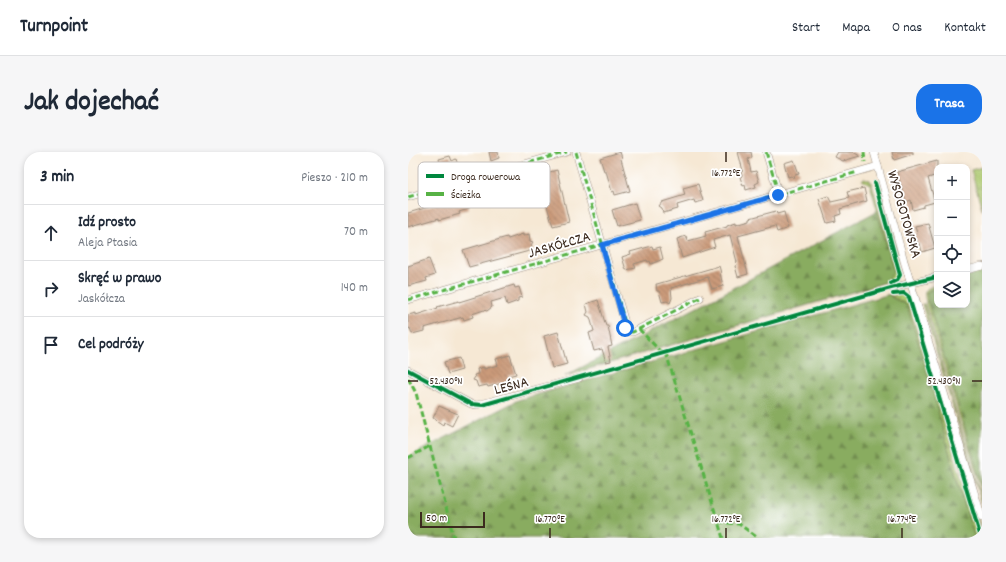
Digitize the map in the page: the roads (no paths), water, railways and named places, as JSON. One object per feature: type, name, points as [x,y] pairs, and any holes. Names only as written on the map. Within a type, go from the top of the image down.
[{"type":"street","points":[[531,162],[566,152]]},
{"type":"street","points":[[576,152],[625,328],[628,332],[633,332],[700,298]]},
{"type":"street","points":[[766,152],[778,195]]},
{"type":"street","name":"WYSOGOTOWSKA","points":[[874,152],[982,518]]},
{"type":"street","name":"JASKÓŁCZA","points":[[408,300],[878,166]]},
{"type":"street","points":[[408,197],[418,194]]},
{"type":"street","points":[[970,269],[982,266]]},
{"type":"street","points":[[892,288],[934,278]]},
{"type":"street","name":"LEŚNA","points":[[408,370],[471,404],[477,405],[482,405],[579,378]]}]
